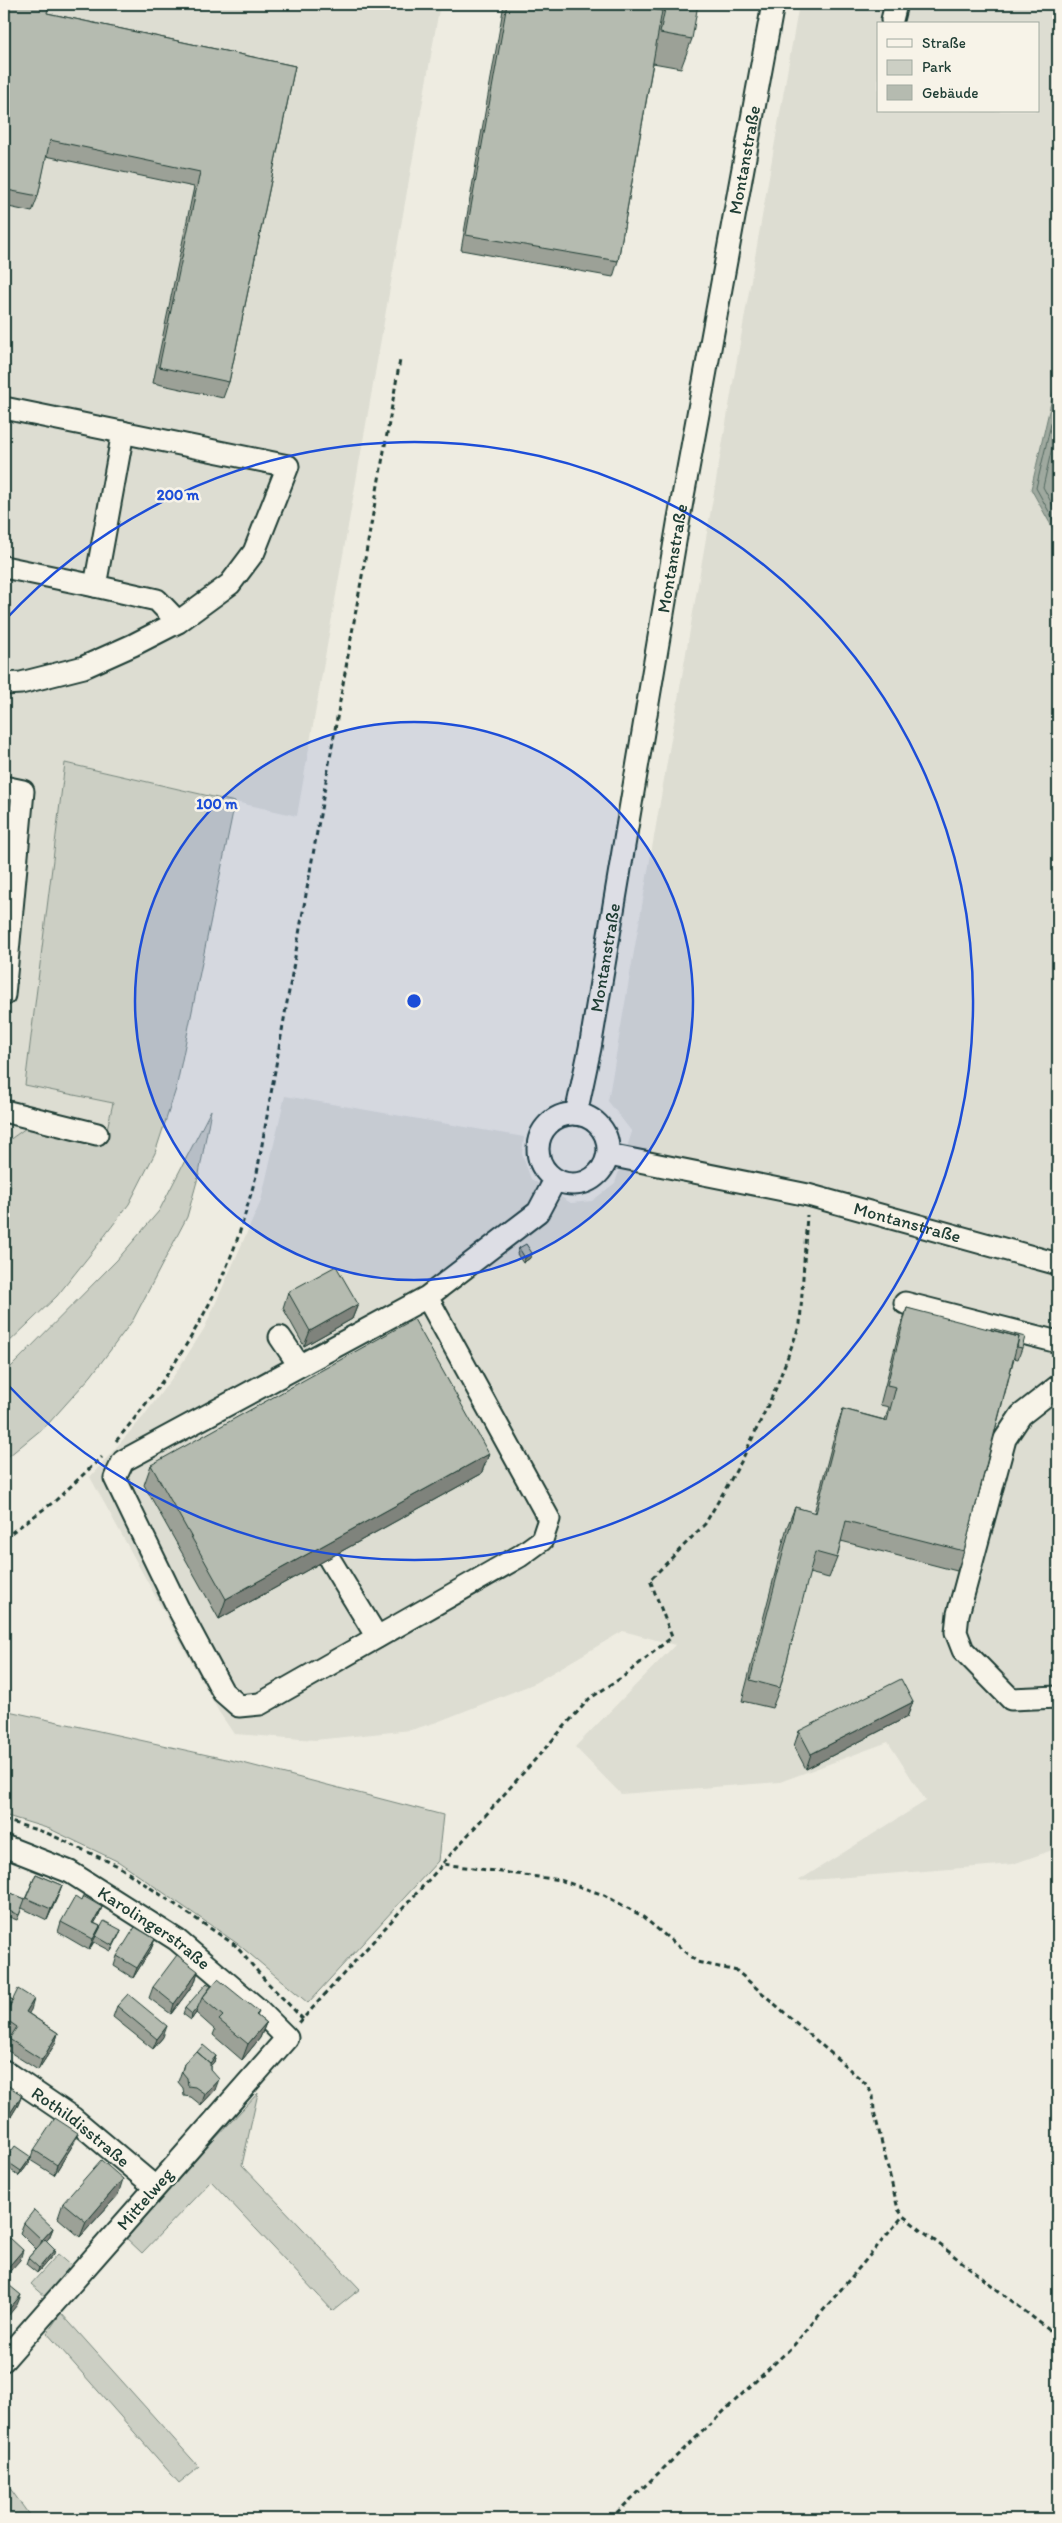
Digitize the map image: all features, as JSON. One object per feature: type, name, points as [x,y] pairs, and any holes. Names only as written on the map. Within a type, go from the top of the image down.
[{"type":"street","name":"Montanstraße","points":[[576,1114],[590,1048],[679,518],[773,4]]},
{"type":"street","points":[[4,408],[288,466],[254,552],[230,584],[178,622],[134,646],[84,667],[22,683],[4,684]]},
{"type":"street","points":[[94,586],[123,432]]},
{"type":"street","points":[[4,567],[158,600],[178,622]]},
{"type":"street","points":[[4,787],[23,791],[4,995]]},
{"type":"street","points":[[4,1111],[97,1134]]},
{"type":"street","points":[[576,1114],[588,1117],[598,1124],[606,1134],[609,1155],[605,1167],[591,1181],[580,1185],[567,1185],[555,1180],[544,1170],[539,1158],[538,1146],[540,1135],[553,1120],[564,1115],[576,1114]]},
{"type":"street","name":"Montanstraße","points":[[609,1155],[808,1195],[1058,1264]]},
{"type":"street","points":[[427,1297],[549,1519],[542,1540],[520,1556],[260,1704],[239,1706],[223,1692],[178,1608],[115,1478],[123,1461],[427,1297],[538,1212],[555,1180]]},
{"type":"street","points":[[905,1303],[1058,1342]]},
{"type":"street","points":[[280,1337],[299,1365]]},
{"type":"street","points":[[1058,1386],[1021,1415],[1005,1439],[958,1614],[956,1632],[963,1650],[1011,1698],[1058,1697]]},
{"type":"street","points":[[330,1560],[377,1637]]},
{"type":"street","name":"Karolingerstraße","points":[[4,1846],[70,1872],[178,1940],[259,2010],[286,2038]]},
{"type":"street","name":"Mittelweg","points":[[4,2360],[286,2038]]},
{"type":"street","name":"Rothildisstraße","points":[[4,2071],[73,2118],[155,2187]]},
{"type":"path","points":[[114,1443],[174,1366],[202,1315],[236,1243],[257,1173],[400,360]]},
{"type":"path","points":[[286,2038],[589,1699],[624,1676],[672,1637],[650,1580],[705,1524],[741,1462],[776,1388],[800,1324],[807,1237],[808,1195]]},
{"type":"path","points":[[4,1538],[55,1501],[103,1456]]},
{"type":"path","points":[[4,1820],[47,1833],[126,1872],[235,1945],[264,1980],[303,2019]]},
{"type":"path","points":[[443,1864],[560,1880],[604,1896],[642,1916],[697,1962],[737,1971],[865,2083],[872,2095],[874,2111],[898,2208],[903,2216],[1058,2337]]},
{"type":"path","points":[[1051,2021],[1058,2026]]},
{"type":"path","points":[[610,2519],[794,2345],[903,2216]]},
{"type":"shaded area","points":[[4,4],[440,4],[297,816],[65,763],[25,1085],[113,1103],[105,1142],[27,1128],[5,1143],[4,1146]]},
{"type":"shaded area","points":[[799,4],[1058,4],[1058,372],[1031,489],[1058,535],[1058,1848],[1013,1864],[798,1881],[926,1801],[888,1742],[780,1782],[621,1794],[575,1747],[675,1645],[623,1631],[533,1684],[437,1722],[411,1730],[315,1740],[234,1734],[219,1712],[90,1477],[143,1417],[175,1374],[204,1329],[261,1201],[285,1096],[524,1137],[522,1154],[531,1179],[571,1203],[592,1201],[615,1183],[632,1132],[608,1101]]},
{"type":"shaded area","points":[[4,1184],[11,1186],[5,1207],[4,1206]]},
{"type":"green space","points":[[65,763],[235,802],[176,1089],[155,1153],[129,1204],[93,1251],[57,1296],[4,1347],[4,1206],[11,1186],[4,1184],[5,1143],[26,1128],[104,1142],[113,1103],[25,1085]]},
{"type":"green space","points":[[4,813],[13,820],[4,912]]},
{"type":"green space","points":[[211,1110],[199,1174],[187,1217],[133,1320],[91,1376],[48,1424],[4,1460],[4,1374],[117,1260],[159,1211]]},
{"type":"green space","points":[[4,1710],[239,1762],[443,1815],[438,1861],[308,2003],[238,1944],[119,1862],[50,1829],[4,1815]]},
{"type":"green space","points":[[258,2093],[242,2165],[360,2289],[333,2311],[211,2181],[142,2253],[124,2236]]},
{"type":"green space","points":[[58,2254],[73,2267],[46,2297],[31,2284]]},
{"type":"green space","points":[[61,2313],[199,2467],[179,2483],[47,2333]]},
{"type":"green space","points":[[4,2480],[32,2519],[4,2519]]},
{"type":"water","points":[[1058,372],[1058,535],[1057,536],[1031,489]]},
{"type":"building","points":[[4,4],[49,4],[47,13],[295,66],[229,382],[159,367],[200,172],[50,140],[38,196],[7,190],[4,207]]},
{"type":"building","points":[[507,4],[621,4],[662,11],[618,261],[466,235]]},
{"type":"building","points":[[666,4],[698,4],[692,39],[660,33]]},
{"type":"building","points":[[526,1244],[532,1253],[525,1258],[519,1248]]},
{"type":"building","points":[[336,1266],[358,1304],[310,1331],[288,1292]]},
{"type":"building","points":[[907,1308],[1019,1337],[964,1551],[846,1521],[837,1558],[815,1552],[780,1688],[750,1680],[795,1507],[816,1513],[843,1409],[887,1421],[896,1387],[887,1385]]},
{"type":"building","points":[[414,1319],[489,1454],[226,1599],[151,1465]]},
{"type":"building","points":[[991,1328],[1025,1337],[1022,1348],[1017,1347],[1019,1337],[991,1330]]},
{"type":"building","points":[[901,1679],[913,1702],[811,1754],[799,1731]]},
{"type":"building","points":[[36,1874],[62,1885],[51,1909],[26,1898]]},
{"type":"building","points":[[4,1890],[25,1899],[19,1915],[4,1909]]},
{"type":"building","points":[[83,1896],[102,1907],[93,1923],[100,1926],[93,1939],[61,1922],[75,1897],[81,1901]]},
{"type":"building","points":[[104,1921],[121,1930],[113,1946],[96,1936]]},
{"type":"building","points":[[135,1927],[155,1939],[137,1968],[117,1956]]},
{"type":"building","points":[[177,1955],[198,1971],[174,2004],[153,1987]]},
{"type":"building","points":[[218,1979],[259,2012],[256,2015],[266,2023],[248,2044],[219,2020],[223,2016],[202,1998]]},
{"type":"building","points":[[207,1983],[211,1986],[192,2014],[185,2008]]},
{"type":"building","points":[[18,1989],[34,1999],[26,2012],[58,2033],[42,2060],[9,2039],[17,2027],[4,2018]]},
{"type":"building","points":[[128,1994],[167,2026],[157,2039],[117,2006]]},
{"type":"building","points":[[4,1996],[13,2000],[4,2016]]},
{"type":"building","points":[[203,2045],[216,2056],[210,2063],[197,2052]]},
{"type":"building","points":[[196,2051],[210,2063],[210,2069],[219,2079],[205,2094],[195,2087],[188,2086],[187,2078],[182,2072],[184,2064]]},
{"type":"building","points":[[4,2083],[22,2095],[7,2118],[4,2116]]},
{"type":"building","points":[[55,2118],[78,2133],[57,2165],[34,2150]]},
{"type":"building","points":[[15,2146],[31,2157],[21,2171],[5,2160]]},
{"type":"building","points":[[101,2160],[123,2179],[86,2222],[63,2203]]},
{"type":"building","points":[[34,2210],[53,2228],[42,2240],[24,2223]]},
{"type":"building","points":[[10,2238],[23,2250],[4,2272],[4,2246]]},
{"type":"building","points":[[45,2239],[55,2249],[39,2268],[28,2258]]},
{"type":"building","points":[[4,2281],[21,2295],[4,2315]]}]
